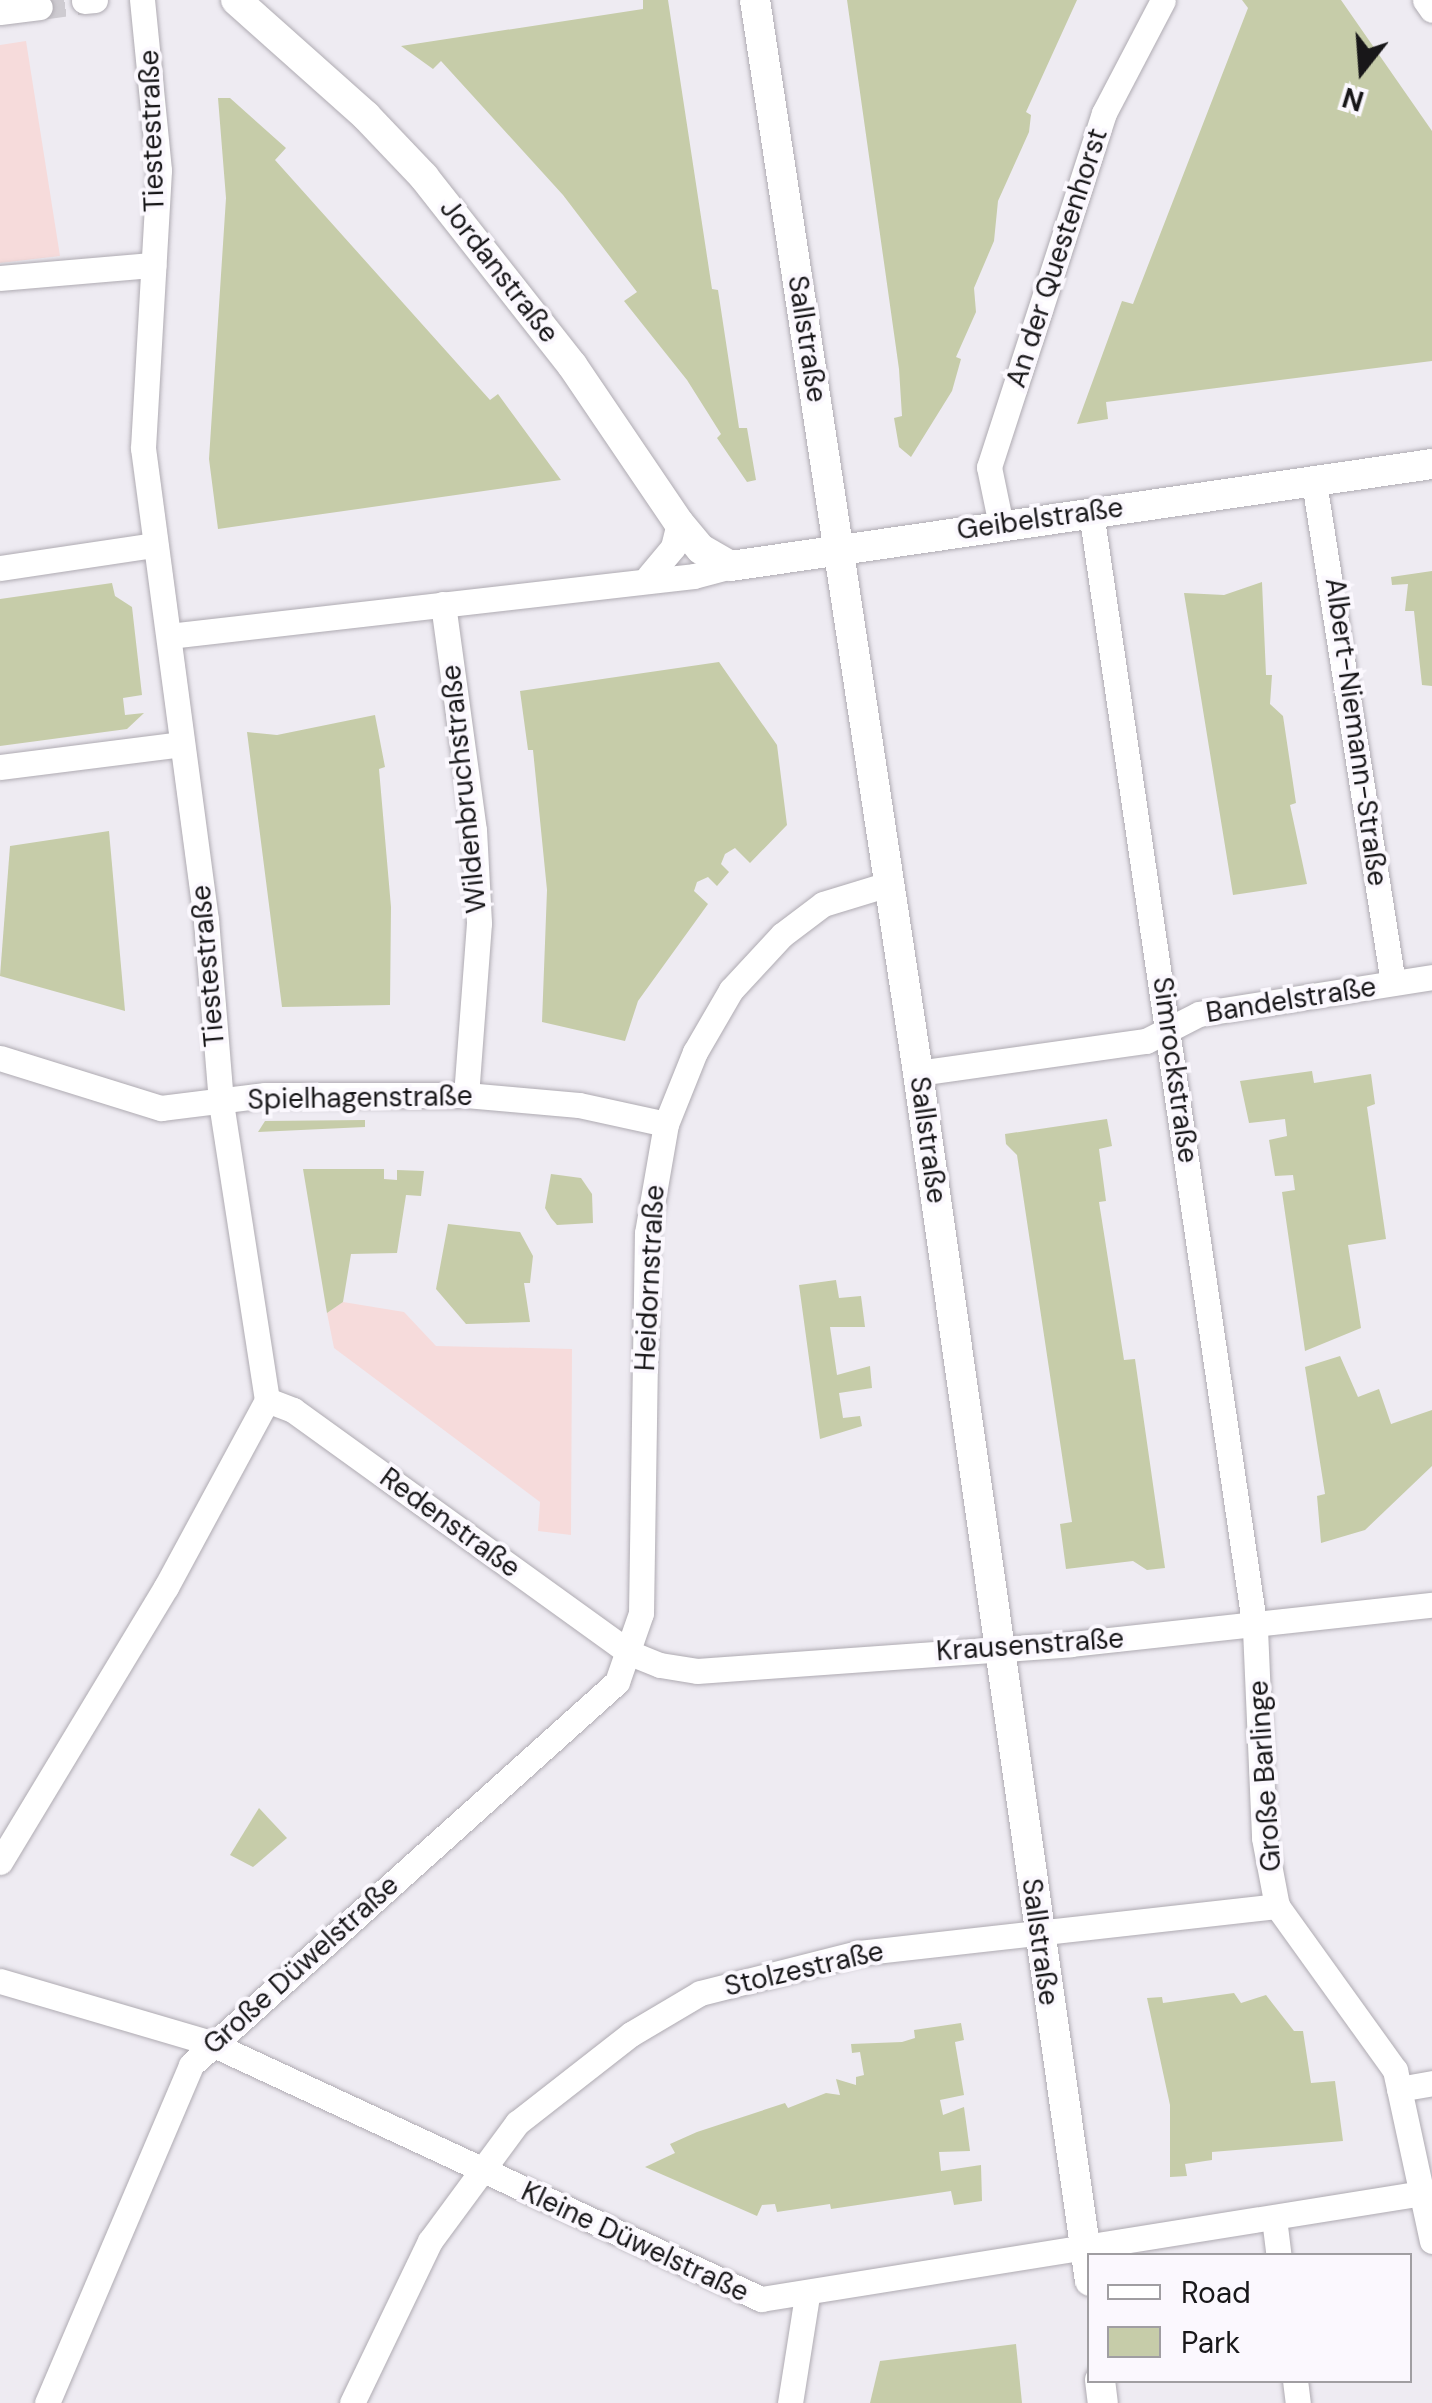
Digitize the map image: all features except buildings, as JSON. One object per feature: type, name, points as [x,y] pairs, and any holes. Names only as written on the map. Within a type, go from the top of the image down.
[{"type":"street","points":[[84,1],[94,0]]},
{"type":"street","name":"Tiestestraße","points":[[142,0],[160,170],[144,448],[153,545],[182,744],[220,1102],[267,1400]]},
{"type":"street","name":"Jordanstraße","points":[[236,0],[366,116],[424,178],[572,365],[678,524],[701,550],[731,566]]},
{"type":"street","name":"Sallstraße","points":[[756,0],[886,885],[918,1073],[1087,2255]]},
{"type":"street","name":"An der Questenhorst","points":[[1001,525],[989,467],[1104,114],[1163,0]]},
{"type":"street","points":[[1426,0],[1432,10]]},
{"type":"street","points":[[0,12],[40,7]]},
{"type":"street","points":[[0,278],[153,265]]},
{"type":"street","name":"Geibelstraße","points":[[169,636],[649,576],[694,576],[838,548],[1432,464]]},
{"type":"street","name":"Albert-Niemann-Straße","points":[[1314,482],[1393,983]]},
{"type":"street","name":"Simrockstraße","points":[[1091,512],[1255,1629]]},
{"type":"street","points":[[649,576],[673,547],[678,524]]},
{"type":"street","points":[[0,568],[153,545]]},
{"type":"street","name":"Wildenbruchstraße","points":[[443,604],[474,830],[479,922],[466,1095]]},
{"type":"street","points":[[0,767],[182,744]]},
{"type":"street","name":"Heidornstraße","points":[[630,1654],[642,1613],[648,1233],[666,1124],[695,1052],[731,990],[782,935],[823,904],[886,885]]},
{"type":"street","name":"Bandelstraße","points":[[918,1073],[1146,1041],[1169,1025],[1199,1014],[1432,979]]},
{"type":"street","name":"Spielhagenstraße","points":[[0,1058],[162,1108],[265,1095],[466,1095],[579,1105],[666,1124]]},
{"type":"street","points":[[0,1862],[166,1587],[267,1400]]},
{"type":"street","name":"Redenstraße","points":[[267,1400],[293,1410],[630,1654]]},
{"type":"street","name":"Krausenstraße","points":[[630,1654],[697,1671],[1255,1629],[1432,1605]]},
{"type":"street","name":"Große Barlinge","points":[[1255,1629],[1264,1838],[1277,1906],[1384,2048],[1399,2089],[1432,2241]]},
{"type":"street","name":"Große Düwelstraße","points":[[47,2403],[192,2065],[210,2043],[616,1682],[630,1654]]},
{"type":"street","name":"Stolzestraße","points":[[352,2403],[430,2241],[478,2170],[517,2123],[564,2082],[700,1993],[858,1953],[1277,1906]]},
{"type":"street","name":"Kleine Düwelstraße","points":[[0,1981],[210,2043],[740,2293],[807,2296],[1086,2246],[1422,2193]]},
{"type":"street","points":[[1399,2089],[1432,2083]]},
{"type":"street","points":[[1274,2218],[1279,2253]]},
{"type":"street","points":[[790,2403],[807,2296]]},
{"type":"shaded area","points":[[26,41],[60,256],[0,263],[0,45]]},
{"type":"shaded area","points":[[343,1302],[404,1312],[436,1346],[572,1349],[571,1535],[538,1531],[540,1502],[334,1348],[327,1313]]},
{"type":"green space","points":[[643,0],[668,0],[712,289],[718,290],[739,428],[747,428],[756,480],[747,482],[717,438],[721,434],[687,380],[624,301],[637,292],[563,195],[441,61],[433,69],[401,46],[643,9]]},
{"type":"green space","points":[[847,0],[1077,0],[1026,112],[1031,115],[1029,132],[998,201],[994,241],[974,288],[976,312],[956,357],[961,359],[952,391],[911,457],[899,447],[894,418],[902,416],[899,369]]},
{"type":"green space","points":[[1242,0],[1341,0],[1432,131],[1432,361],[1106,402],[1108,419],[1077,424],[1122,301],[1133,304],[1248,8]]},
{"type":"green space","points":[[218,98],[230,98],[286,148],[275,160],[490,400],[498,394],[561,480],[218,529],[209,459],[226,198]]},
{"type":"green space","points":[[1432,571],[1432,686],[1422,685],[1414,611],[1405,611],[1408,584],[1392,585],[1391,577]]},
{"type":"green space","points":[[1262,582],[1266,675],[1272,675],[1270,704],[1283,716],[1296,803],[1290,805],[1307,884],[1233,895],[1184,593],[1224,595]]},
{"type":"green space","points":[[112,583],[115,596],[132,607],[142,695],[123,698],[125,715],[144,713],[127,729],[0,746],[0,599]]},
{"type":"green space","points":[[719,662],[777,745],[787,825],[750,863],[735,848],[725,854],[721,864],[729,872],[717,886],[708,877],[697,882],[694,891],[708,904],[638,1001],[625,1041],[542,1022],[547,890],[533,750],[528,750],[520,691]]},
{"type":"green space","points":[[375,715],[385,767],[379,769],[391,907],[390,1005],[282,1007],[247,732],[277,735]]},
{"type":"green space","points":[[109,831],[125,1011],[0,976],[10,846]]},
{"type":"green space","points":[[1312,1071],[1314,1083],[1371,1074],[1375,1104],[1367,1107],[1386,1239],[1348,1245],[1361,1328],[1305,1351],[1282,1192],[1295,1190],[1293,1175],[1275,1176],[1269,1140],[1287,1136],[1285,1119],[1249,1123],[1240,1081]]},
{"type":"green space","points":[[1107,1119],[1112,1146],[1099,1149],[1106,1201],[1099,1202],[1124,1360],[1135,1359],[1165,1568],[1147,1570],[1133,1561],[1066,1569],[1060,1524],[1072,1522],[1017,1155],[1006,1144],[1005,1134]]},
{"type":"green space","points":[[365,1120],[365,1127],[258,1132],[265,1121]]},
{"type":"green space","points":[[303,1169],[384,1169],[384,1179],[397,1180],[397,1170],[424,1171],[421,1196],[406,1195],[397,1253],[351,1254],[343,1302],[327,1313]]},
{"type":"green space","points":[[551,1174],[581,1178],[592,1194],[593,1223],[557,1225],[551,1218],[545,1208]]},
{"type":"green space","points":[[448,1224],[520,1232],[533,1256],[530,1283],[524,1283],[530,1322],[466,1324],[436,1289]]},
{"type":"green space","points":[[836,1280],[839,1298],[861,1296],[865,1327],[830,1327],[837,1375],[870,1366],[872,1388],[839,1393],[843,1418],[860,1416],[862,1426],[820,1439],[799,1285]]},
{"type":"green space","points":[[1340,1356],[1358,1397],[1379,1389],[1391,1424],[1432,1410],[1432,1466],[1365,1530],[1321,1543],[1317,1496],[1325,1494],[1305,1367]]},
{"type":"green space","points":[[259,1808],[287,1838],[253,1867],[230,1855]]},
{"type":"green space","points":[[1234,1993],[1241,2003],[1266,1995],[1294,2031],[1303,2031],[1311,2083],[1335,2081],[1343,2141],[1212,2152],[1212,2160],[1185,2164],[1187,2176],[1170,2177],[1170,2105],[1147,1998],[1162,1997],[1163,2003]]},
{"type":"green space","points":[[961,2023],[964,2040],[955,2042],[964,2095],[940,2100],[943,2115],[964,2107],[970,2151],[939,2152],[941,2171],[981,2165],[982,2201],[954,2205],[951,2191],[831,2209],[830,2204],[777,2212],[775,2204],[762,2205],[757,2216],[645,2167],[675,2153],[670,2144],[697,2132],[785,2103],[788,2108],[826,2093],[840,2095],[836,2079],[856,2085],[856,2077],[864,2075],[860,2052],[852,2053],[851,2044],[902,2042],[915,2038],[914,2030]]},
{"type":"green space","points":[[1016,2344],[1022,2403],[870,2403],[880,2361]]},
{"type":"tunnel","points":[[40,7],[84,1]]}]
